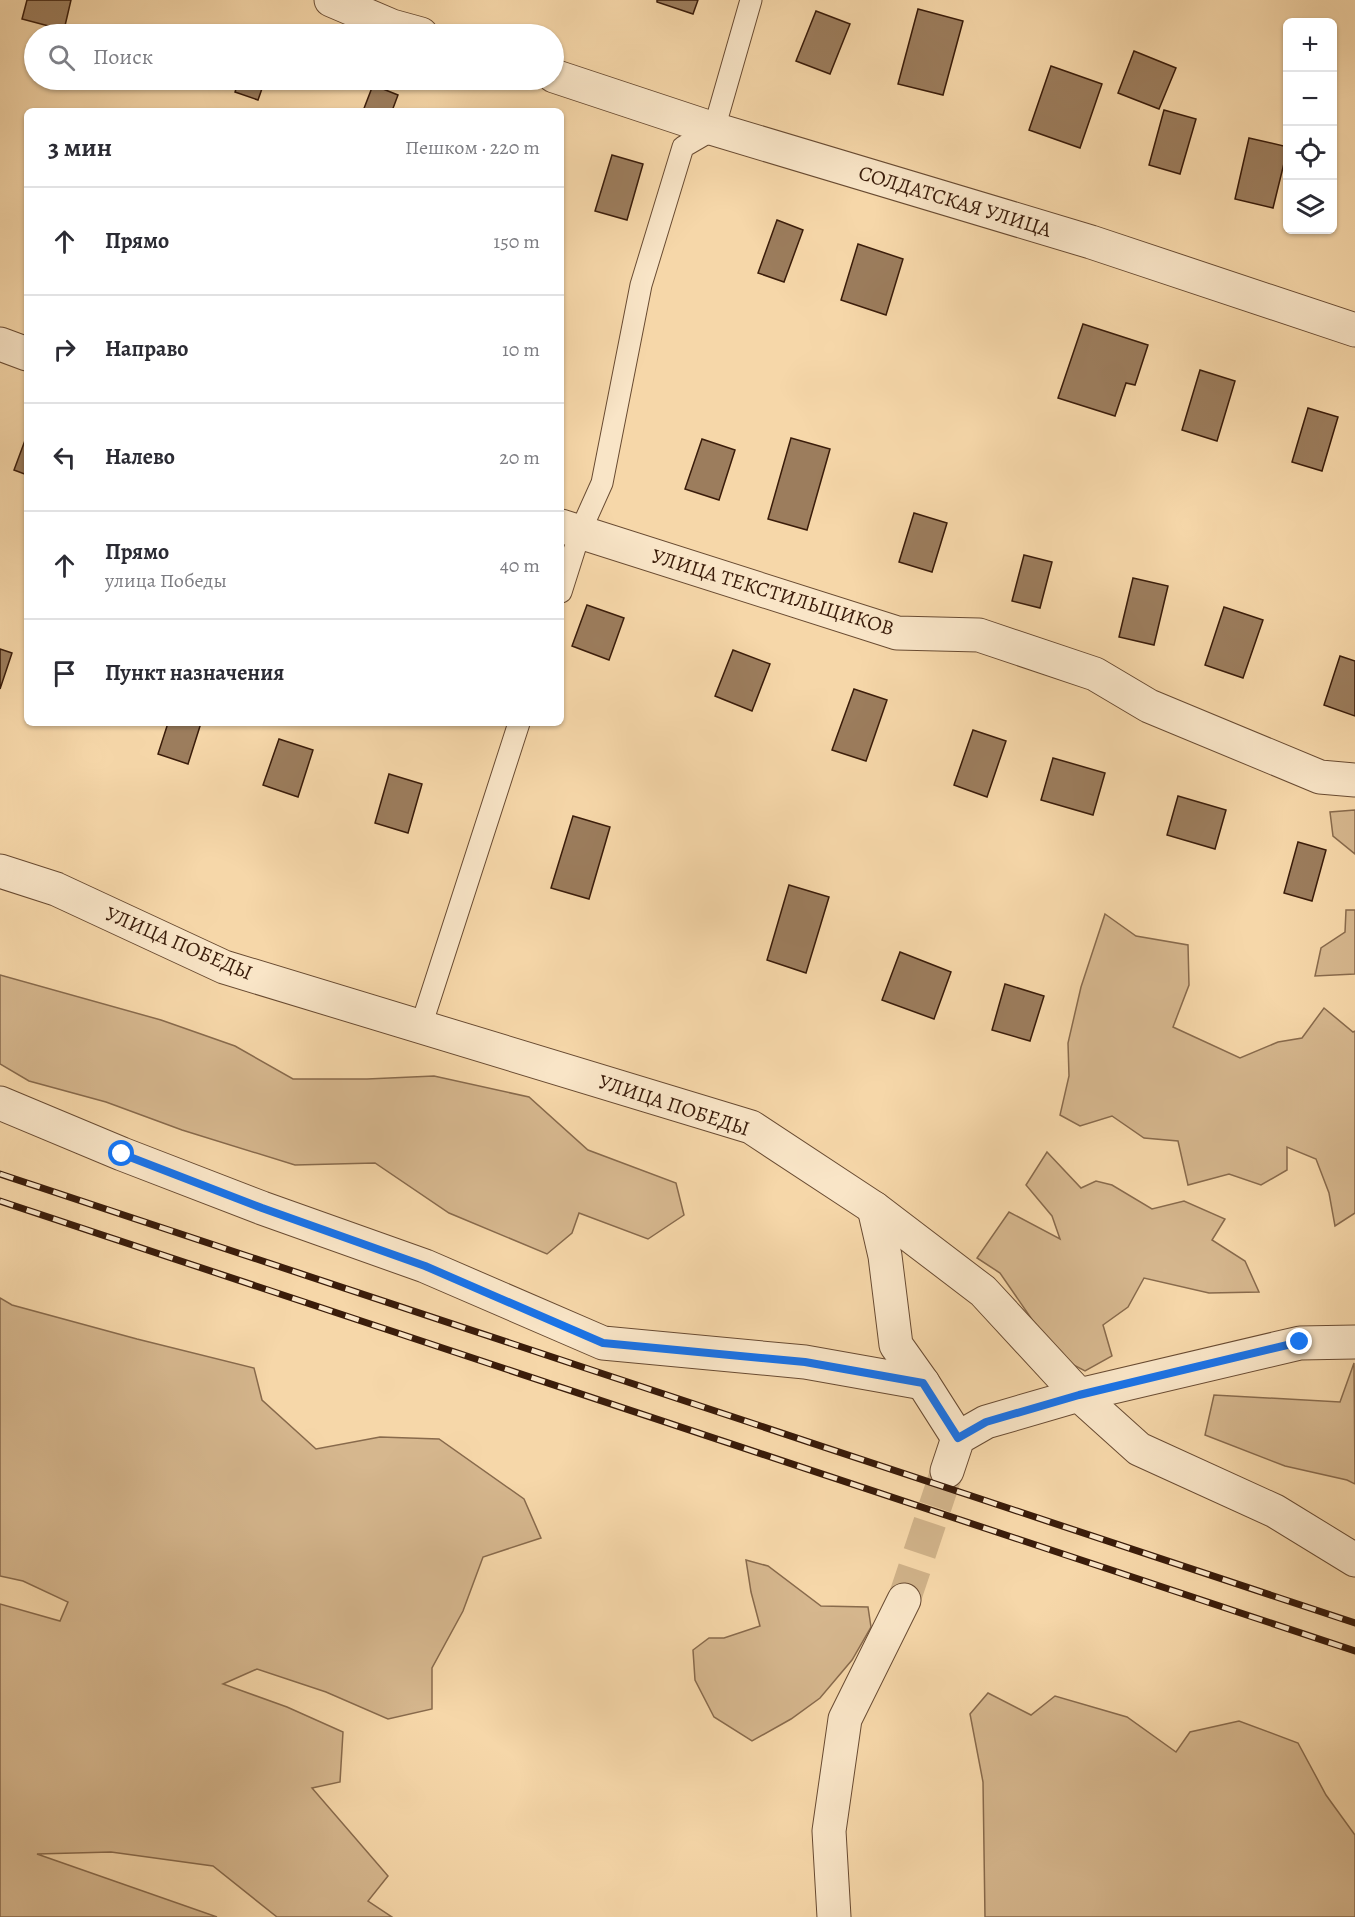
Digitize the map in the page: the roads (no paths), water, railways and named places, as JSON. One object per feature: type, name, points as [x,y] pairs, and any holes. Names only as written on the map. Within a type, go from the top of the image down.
[{"type":"street","points":[[331,0],[387,24]]},
{"type":"street","name":"СОЛДАТСКАЯ УЛИЦА","points":[[564,79],[714,129],[1091,242],[1355,330]]},
{"type":"street","points":[[0,344],[24,353]]},
{"type":"street","name":"УЛИЦА ТЕКСТИЛЬЩИКОВ","points":[[571,529],[897,633],[979,635],[1095,674],[1149,706],[1320,777],[1355,780]]},
{"type":"street","name":"УЛИЦА ПОБЕДЫ","points":[[0,871],[56,890],[224,967],[751,1127],[874,1208],[983,1291],[1079,1395],[1139,1449],[1275,1511],[1355,1560]]},
{"type":"street","points":[[0,1103],[122,1154],[425,1266],[603,1343],[805,1362],[923,1383]]},
{"type":"street","points":[[874,1208],[885,1256],[896,1345],[958,1438]]},
{"type":"street","points":[[947,1471],[958,1438],[986,1422],[1079,1395],[1300,1342],[1355,1342]]},
{"type":"street","points":[[834,1917],[829,1831],[845,1719],[904,1600]]},
{"type":"lane","points":[[564,573],[571,529],[602,483],[641,285],[683,147],[714,129],[751,0]]},
{"type":"lane","points":[[421,1026],[518,726]]},
{"type":"tunnel","points":[[904,1600],[947,1471]]},
{"type":"railway","points":[[0,1174],[1355,1623]]},
{"type":"railway","points":[[0,1201],[1355,1651]]}]
